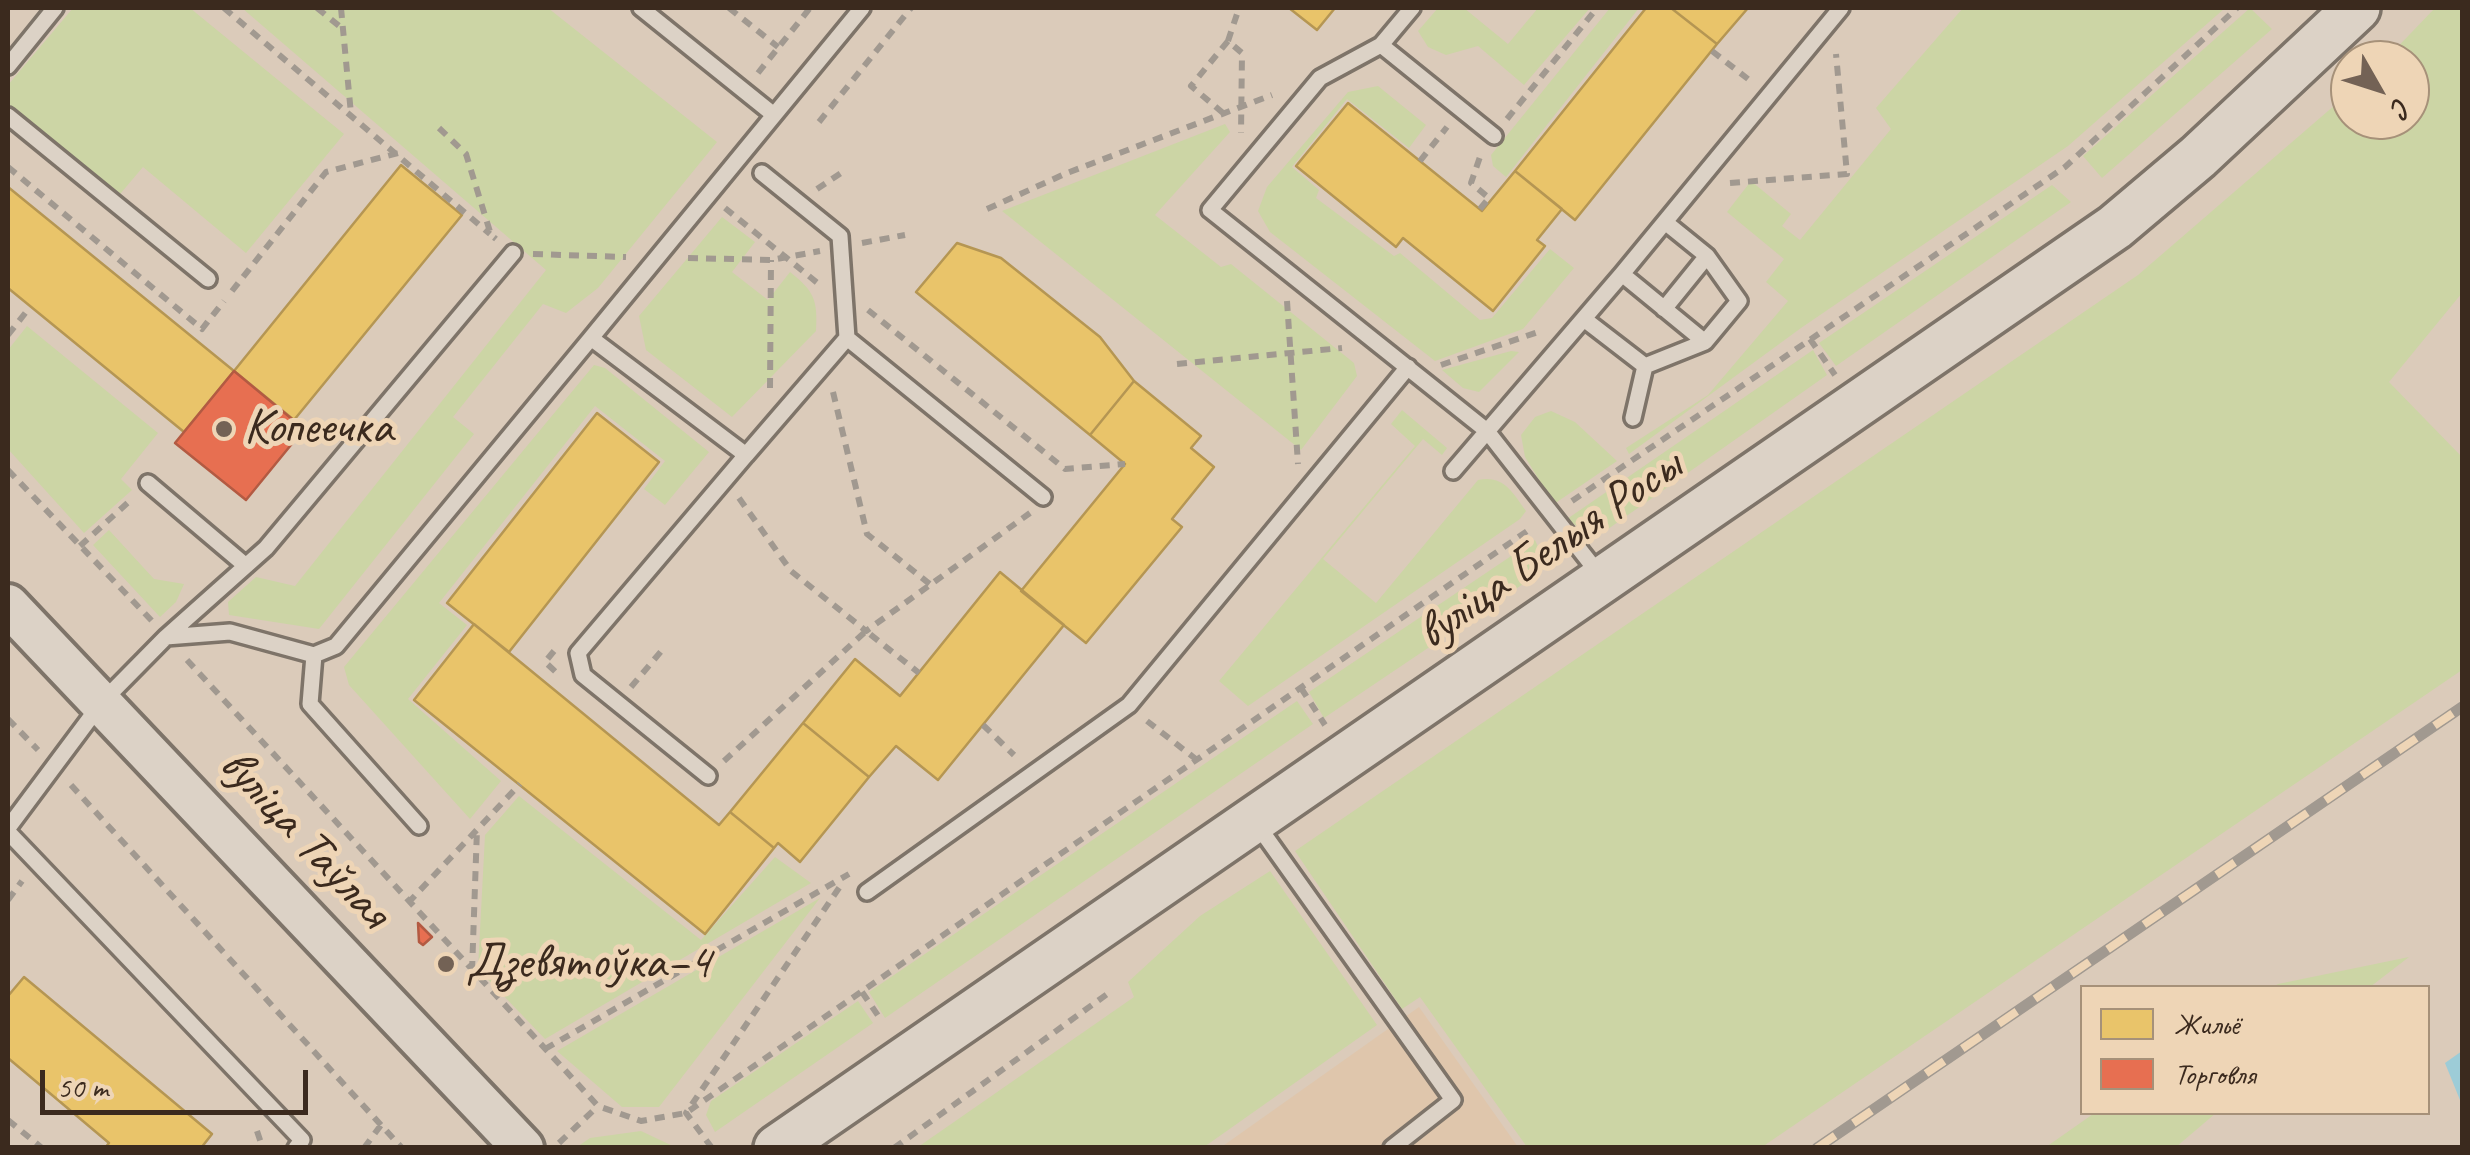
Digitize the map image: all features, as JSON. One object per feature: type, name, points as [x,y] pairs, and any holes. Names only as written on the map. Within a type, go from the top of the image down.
[{"type":"main road","name":"вуліца Белыя Росы","points":[[777,1148],[2115,227],[2198,157],[2357,8]]},
{"type":"street","name":"вуліца Таўлая","points":[[8,604],[522,1148]]},
{"type":"lane","points":[[8,66],[55,8]]},
{"type":"lane","points":[[641,8],[774,115]]},
{"type":"lane","points":[[166,637],[230,632],[314,655],[336,646],[862,8]]},
{"type":"lane","points":[[1412,8],[1382,45],[1320,78],[1210,210],[1487,431],[1603,580]]},
{"type":"lane","points":[[1452,470],[1622,274],[1837,13]]},
{"type":"lane","points":[[1382,45],[1494,136]]},
{"type":"lane","points":[[8,116],[208,279]]},
{"type":"lane","points":[[762,173],[840,236],[847,338],[1043,497]]},
{"type":"lane","points":[[1645,366],[1705,342],[1739,301],[1707,256],[1665,222]]},
{"type":"lane","points":[[296,1148],[302,1140],[8,830],[102,702],[166,637],[266,548],[513,254]]},
{"type":"lane","points":[[1664,308],[1707,256]]},
{"type":"lane","points":[[1622,274],[1705,342]]},
{"type":"lane","points":[[1584,319],[1645,366]]},
{"type":"lane","points":[[591,338],[746,455]]},
{"type":"lane","points":[[708,776],[583,675],[578,653],[847,338]]},
{"type":"lane","points":[[1633,418],[1645,366]]},
{"type":"lane","points":[[868,892],[1128,706],[1408,367]]},
{"type":"lane","points":[[148,483],[246,566]]},
{"type":"lane","points":[[314,655],[310,704],[419,826]]},
{"type":"lane","points":[[1254,819],[1453,1100],[1392,1148]]},
{"type":"path","points":[[224,8],[513,254],[771,260],[905,236]]},
{"type":"path","points":[[317,8],[344,29]]},
{"type":"path","points":[[341,8],[351,114]]},
{"type":"path","points":[[730,8],[778,47]]},
{"type":"path","points":[[743,90],[810,8]]},
{"type":"path","points":[[819,122],[911,8]]},
{"type":"path","points":[[987,210],[1067,173],[1224,113],[1190,86],[1228,41],[1239,8]]},
{"type":"path","points":[[1494,136],[1598,8]]},
{"type":"path","points":[[8,470],[598,1106],[641,1121],[686,1113],[1552,514],[2065,166],[2238,8]]},
{"type":"path","points":[[1695,186],[1847,174],[1837,13]]},
{"type":"path","points":[[1228,41],[1242,53],[1241,172]]},
{"type":"path","points":[[1712,50],[1748,79]]},
{"type":"path","points":[[1736,92],[1759,64]]},
{"type":"path","points":[[1434,112],[1460,132]]},
{"type":"path","points":[[1420,161],[1450,124]]},
{"type":"path","points":[[439,128],[466,154],[491,235]]},
{"type":"path","points":[[1471,142],[1482,150],[1472,183],[1489,198],[1480,209]]},
{"type":"path","points":[[326,172],[398,153]]},
{"type":"path","points":[[708,195],[844,304]]},
{"type":"path","points":[[762,436],[771,383],[771,260]]},
{"type":"path","points":[[1287,298],[1298,465]]},
{"type":"path","points":[[8,335],[30,307]]},
{"type":"path","points":[[864,307],[1065,469],[1125,464]]},
{"type":"path","points":[[1445,376],[1434,367],[1540,331],[1529,344]]},
{"type":"path","points":[[1177,364],[1350,347],[1368,336]]},
{"type":"path","points":[[826,362],[867,534],[931,585]]},
{"type":"path","points":[[708,776],[866,631],[1023,520],[1065,469]]},
{"type":"path","points":[[726,479],[791,571],[918,673]]},
{"type":"path","points":[[80,546],[148,483]]},
{"type":"path","points":[[545,662],[560,675]]},
{"type":"path","points":[[8,719],[402,1148]]},
{"type":"path","points":[[1167,738],[1197,760]]},
{"type":"path","points":[[408,903],[520,784]]},
{"type":"path","points":[[472,972],[477,830]]},
{"type":"path","points":[[544,1049],[849,874]]},
{"type":"path","points":[[8,900],[24,878]]},
{"type":"path","points":[[862,992],[881,1020]]},
{"type":"path","points":[[894,1148],[1110,992]]},
{"type":"path","points":[[554,1148],[598,1106]]},
{"type":"path","points":[[686,1113],[712,1148]]},
{"type":"path","points":[[8,1120],[42,1148]]},
{"type":"path","points":[[364,1148],[381,1125]]},
{"type":"shaded area","points":[[1419,1007],[1518,1147],[1220,1148]]},
{"type":"green space","points":[[73,8],[190,8],[344,134],[246,253],[143,167],[115,200],[8,111],[8,85]]},
{"type":"green space","points":[[242,8],[548,8],[717,142],[598,288],[566,313],[543,304],[453,417],[474,434],[319,629],[229,615],[228,602],[256,577],[295,586],[546,270]]},
{"type":"green space","points":[[1438,8],[1464,8],[1508,44],[1538,8],[1590,8],[1524,85],[1478,46],[1446,55],[1428,47],[1418,31]]},
{"type":"green space","points":[[1610,8],[1639,8],[1506,177],[1493,166],[1491,155]]},
{"type":"green space","points":[[1963,8],[2225,8],[2068,146],[1801,328],[1629,454],[1626,448],[1708,395],[1788,301],[1766,282],[1784,259],[1727,212],[1751,181],[1791,214],[1782,226],[1800,240],[1891,129],[1876,108]]},
{"type":"green space","points":[[2250,8],[2272,29],[2102,178],[2083,156]]},
{"type":"green space","points":[[2435,8],[2462,8],[2462,293],[2389,382],[2462,457],[2462,670],[1762,1147],[1527,1147],[1420,997],[1402,1009],[1295,851],[2138,275],[2330,109],[2330,140],[2430,140],[2430,40],[2404,40]]},
{"type":"green space","points":[[1378,86],[1426,125],[1409,148],[1347,99],[1292,167],[1319,190],[1316,198],[1394,256],[1400,253],[1480,320],[1492,318],[1550,249],[1574,268],[1523,329],[1435,361],[1270,232],[1258,211],[1267,187],[1348,92]]},
{"type":"green space","points":[[1225,124],[1230,132],[1155,215],[1221,267],[1231,264],[1354,363],[1357,376],[1301,450],[1002,211]]},
{"type":"green space","points":[[2052,185],[2071,202],[1836,366],[1819,343]]},
{"type":"green space","points":[[722,217],[755,242],[732,272],[768,300],[790,272],[813,297],[816,311],[816,331],[732,417],[646,350],[639,316]]},
{"type":"green space","points":[[27,326],[158,433],[121,479],[132,490],[84,533],[8,449],[8,350]]},
{"type":"green space","points":[[1813,350],[1827,375],[1608,529],[1582,530],[1567,519]]},
{"type":"green space","points":[[1519,352],[1479,392],[1463,388],[1442,370]]},
{"type":"green space","points":[[594,365],[605,368],[709,452],[665,505],[644,489],[665,461],[595,406],[439,603],[467,625],[408,699],[501,781],[470,819],[349,685],[344,667]]},
{"type":"green space","points":[[1402,410],[1447,448],[1442,455],[1423,439],[1323,559],[1376,603],[1478,480],[1501,483],[1526,511],[1520,519],[1248,706],[1219,681],[1415,446],[1391,424]]},
{"type":"green space","points":[[1551,411],[1575,422],[1617,461],[1554,504],[1525,457],[1521,435],[1535,417]]},
{"type":"green space","points":[[109,530],[154,579],[184,584],[176,602],[160,617],[93,545]]},
{"type":"green space","points":[[1535,540],[1546,564],[1541,572],[1324,718],[1309,692]]},
{"type":"green space","points":[[1297,701],[1313,724],[885,1018],[869,992]]},
{"type":"green space","points":[[519,796],[701,940],[775,857],[811,883],[545,1039],[478,969],[485,835]]},
{"type":"green space","points":[[1270,871],[1377,1025],[1204,1147],[918,1147],[1134,997],[1128,982],[1200,916]]},
{"type":"green space","points":[[820,898],[659,1107],[622,1107],[557,1051]]},
{"type":"green space","points":[[2409,957],[2373,985],[2278,984]]},
{"type":"green space","points":[[858,1001],[873,1023],[715,1132],[706,1115],[711,1101]]},
{"type":"green space","points":[[2092,1115],[2214,1115],[2176,1147],[2046,1147]]},
{"type":"green space","points":[[641,1131],[675,1147],[577,1147],[590,1138]]},
{"type":"water","points":[[2462,1051],[2462,1105],[2445,1063]]},
{"type":"building: Жильё","points":[[1289,8],[1335,8],[1317,30]]},
{"type":"building: Жильё","points":[[1646,8],[1671,8],[1717,44],[1575,220],[1515,171]]},
{"type":"building: Жильё","points":[[1671,8],[1748,8],[1717,44]]},
{"type":"building: Жильё","points":[[1348,103],[1482,211],[1515,171],[1562,209],[1537,240],[1545,246],[1493,311],[1403,238],[1396,247],[1296,166]]},
{"type":"building: Жильё","points":[[401,165],[462,215],[294,420],[234,371]]},
{"type":"building: Жильё","points":[[8,187],[234,371],[184,432],[8,288]]},
{"type":"building: Жильё","points":[[957,243],[1001,258],[1100,337],[1134,381],[1090,435],[916,292]]},
{"type":"building: Жильё","points":[[1134,381],[1201,436],[1191,448],[1214,467],[1172,519],[1182,527],[1086,643],[1021,591],[1125,464],[1090,435]]},
{"type":"building: Жильё","points":[[597,413],[659,462],[509,652],[447,603]]},
{"type":"building: Жильё","points":[[1000,572],[1064,625],[938,780],[896,746],[869,777],[803,723],[855,659],[900,696]]},
{"type":"building: Жильё","points":[[474,624],[719,825],[730,812],[774,848],[705,934],[414,700]]},
{"type":"building: Жильё","points":[[803,723],[869,777],[800,862],[778,843],[774,848],[730,812]]},
{"type":"building: Жильё","points":[[24,977],[212,1134],[201,1148],[105,1148],[109,1143],[8,1058],[8,996]]},
{"type":"building: Торговля","points":[[234,371],[304,429],[246,500],[175,443]]},
{"type":"building: Торговля","points":[[418,923],[432,937],[423,945],[419,942]]},
{"type":"railway","points":[[1817,1148],[2462,707]]},
{"type":"place","name":"Копеечка","points":[[224,429]]},
{"type":"place","name":"Дзевятоўка–4","points":[[446,964]]}]
